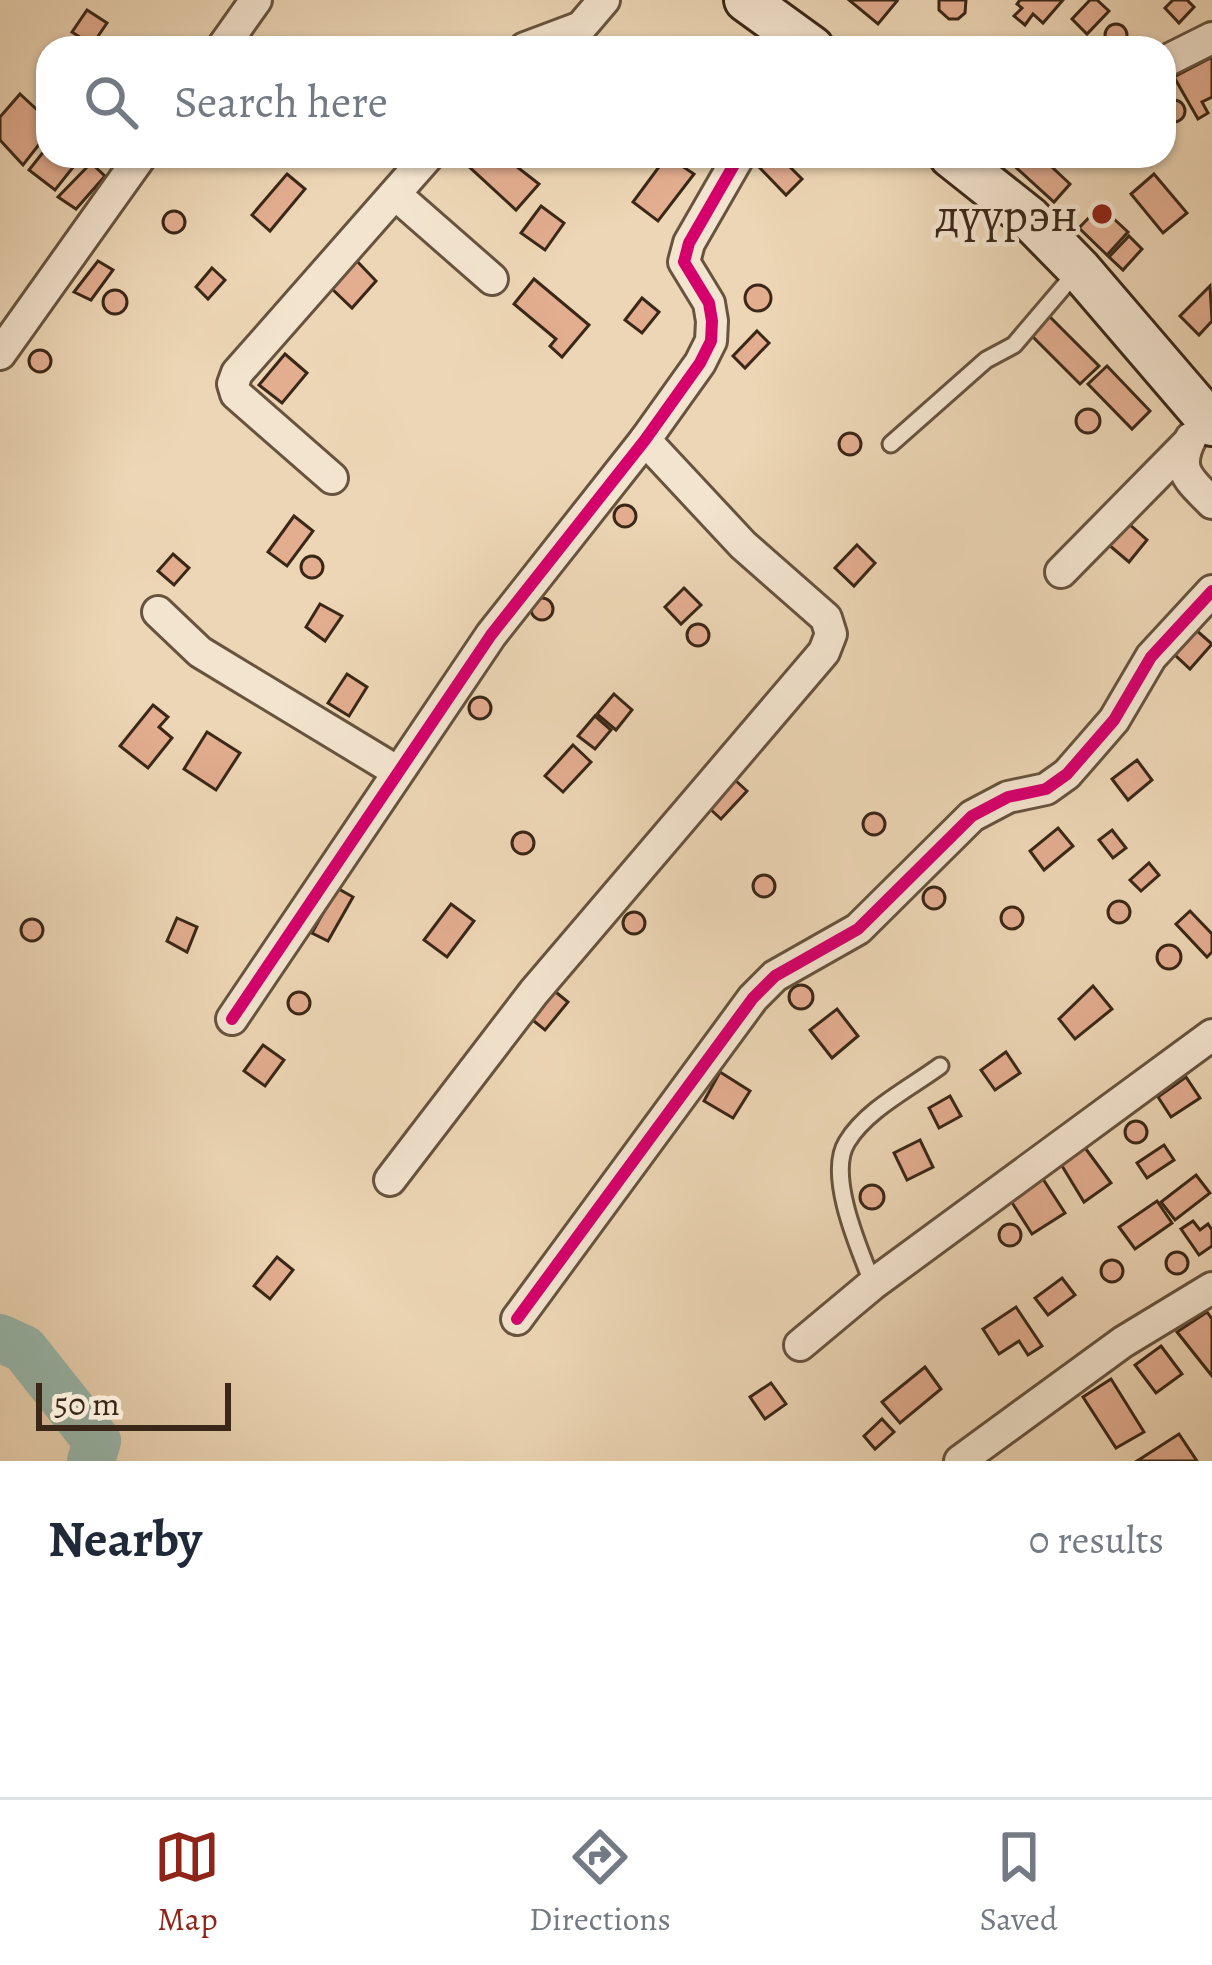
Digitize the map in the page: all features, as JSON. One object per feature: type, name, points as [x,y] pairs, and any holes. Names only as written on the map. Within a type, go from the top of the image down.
[{"type":"main road","points":[[966,168],[1029,218],[1079,269],[1201,428]]},
{"type":"street","points":[[230,36],[256,0]]},
{"type":"street","points":[[556,36],[581,26],[604,0]]},
{"type":"street","points":[[1176,56],[1212,38]]},
{"type":"street","points":[[0,355],[132,168]]},
{"type":"street","points":[[332,478],[236,394],[233,384],[237,373],[418,168]]},
{"type":"street","points":[[232,1019],[491,635],[700,363],[711,341],[709,303],[684,262],[688,243],[732,168]]},
{"type":"street","points":[[395,194],[492,280]]},
{"type":"street","points":[[1201,428],[1182,460],[1186,477],[1212,503]]},
{"type":"street","points":[[1061,572],[1201,428]]},
{"type":"street","points":[[390,1180],[533,992],[824,652],[831,634],[826,618],[743,545],[645,440]]},
{"type":"street","points":[[518,1318],[753,998],[776,976],[858,929],[972,816],[1008,797],[1046,789],[1067,774],[1114,720],[1151,657],[1212,591]]},
{"type":"street","points":[[158,612],[200,652],[398,772]]},
{"type":"street","points":[[800,1345],[873,1284],[1212,1035]]},
{"type":"street","points":[[960,1461],[1123,1342],[1212,1288]]},
{"type":"lane","points":[[891,444],[986,360],[1014,345],[1079,269]]},
{"type":"lane","points":[[873,1284],[843,1208],[843,1146],[862,1124],[940,1066]]},
{"type":"building","points":[[849,0],[895,0],[897,1],[878,24]]},
{"type":"building","points":[[939,0],[966,0],[965,13],[958,19],[949,19],[939,10]]},
{"type":"building","points":[[1020,0],[1063,0],[1043,23],[1033,14],[1025,25],[1014,16],[1022,8],[1017,4]]},
{"type":"building","points":[[1090,0],[1109,11],[1087,34],[1072,19]]},
{"type":"building","points":[[1173,0],[1187,0],[1194,7],[1179,23],[1165,8]]},
{"type":"building","points":[[87,10],[107,23],[98,36],[72,32]]},
{"type":"building","points":[[1108,27],[1124,27],[1127,36],[1105,36]]},
{"type":"building","points":[[1212,57],[1212,97],[1202,102],[1208,113],[1198,119],[1176,76]]},
{"type":"building","points":[[20,94],[36,109],[36,148],[23,165],[0,140],[0,117]]},
{"type":"building","points":[[1176,101],[1185,111],[1176,121]]},
{"type":"building","points":[[36,161],[36,168],[72,168],[55,190],[29,170]]},
{"type":"building","points":[[86,168],[96,168],[105,176],[76,209],[58,197]]},
{"type":"building","points":[[470,168],[518,168],[539,184],[516,210]]},
{"type":"building","points":[[658,168],[685,168],[694,174],[658,221],[633,202]]},
{"type":"building","points":[[760,168],[791,168],[802,179],[786,195]]},
{"type":"building","points":[[1017,168],[1053,168],[1070,184],[1054,202]]},
{"type":"building","points":[[287,174],[305,189],[270,231],[252,215]]},
{"type":"building","points":[[1154,174],[1187,213],[1163,233],[1131,194]]},
{"type":"building","points":[[541,206],[564,223],[545,250],[521,233]]},
{"type":"building","points":[[1100,206],[1128,232],[1107,255],[1079,228]]},
{"type":"building","points":[[174,211],[185,222],[174,233],[163,222]]},
{"type":"building","points":[[1129,236],[1142,249],[1123,270],[1109,257]]},
{"type":"building","points":[[355,259],[376,281],[352,308],[330,287]]},
{"type":"building","points":[[98,261],[113,270],[91,300],[74,292]]},
{"type":"building","points":[[212,268],[225,280],[208,299],[196,287]]},
{"type":"building","points":[[534,279],[589,325],[562,357],[550,346],[556,339],[514,304]]},
{"type":"building","points":[[758,285],[771,298],[758,311],[745,298]]},
{"type":"building","points":[[1210,286],[1212,321],[1199,335],[1180,316]]},
{"type":"building","points":[[115,290],[127,302],[115,314],[103,302]]},
{"type":"building","points":[[642,298],[659,312],[642,333],[625,320]]},
{"type":"building","points":[[1047,314],[1099,366],[1080,384],[1029,333]]},
{"type":"building","points":[[757,331],[769,343],[745,368],[733,356]]},
{"type":"building","points":[[40,350],[51,361],[40,372],[29,361]]},
{"type":"building","points":[[285,354],[307,373],[282,403],[259,385]]},
{"type":"building","points":[[1107,366],[1150,411],[1132,429],[1088,384]]},
{"type":"building","points":[[1088,409],[1100,421],[1088,433],[1076,421]]},
{"type":"building","points":[[850,433],[861,444],[850,455],[839,444]]},
{"type":"building","points":[[625,505],[636,516],[625,527],[614,516]]},
{"type":"building","points":[[294,516],[313,531],[287,566],[268,552]]},
{"type":"building","points":[[1128,523],[1147,540],[1129,562],[1109,545]]},
{"type":"building","points":[[857,545],[875,563],[854,586],[835,568]]},
{"type":"building","points":[[173,554],[189,568],[174,585],[158,571]]},
{"type":"building","points":[[312,556],[323,567],[312,578],[301,567]]},
{"type":"building","points":[[684,588],[701,605],[681,624],[665,607]]},
{"type":"building","points":[[542,598],[553,609],[542,620],[531,609]]},
{"type":"building","points":[[320,604],[342,616],[325,641],[306,627]]},
{"type":"building","points":[[698,624],[709,635],[698,646],[687,635]]},
{"type":"building","points":[[1196,630],[1212,644],[1190,669],[1175,655]]},
{"type":"building","points":[[347,674],[367,687],[349,716],[328,703]]},
{"type":"building","points":[[614,694],[632,710],[616,730],[597,714]]},
{"type":"building","points":[[480,697],[491,708],[480,719],[469,708]]},
{"type":"building","points":[[153,705],[168,717],[159,727],[172,738],[148,768],[120,746]]},
{"type":"building","points":[[595,716],[611,730],[595,749],[578,736]]},
{"type":"building","points":[[207,732],[240,753],[216,790],[184,769]]},
{"type":"building","points":[[573,745],[591,762],[563,792],[545,776]]},
{"type":"building","points":[[1137,760],[1152,780],[1128,800],[1112,779]]},
{"type":"building","points":[[735,780],[747,791],[721,819],[709,808]]},
{"type":"building","points":[[874,813],[885,824],[874,835],[863,824]]},
{"type":"building","points":[[1058,828],[1073,846],[1044,870],[1030,851]]},
{"type":"building","points":[[1112,830],[1126,848],[1113,858],[1099,840]]},
{"type":"building","points":[[523,832],[534,843],[523,854],[512,843]]},
{"type":"building","points":[[1149,863],[1159,875],[1141,891],[1130,880]]},
{"type":"building","points":[[764,875],[775,886],[764,897],[753,886]]},
{"type":"building","points":[[934,887],[945,898],[934,909],[923,898]]},
{"type":"building","points":[[337,888],[353,897],[328,941],[312,933]]},
{"type":"building","points":[[1119,901],[1130,912],[1119,923],[1108,912]]},
{"type":"building","points":[[451,904],[474,921],[447,957],[424,940]]},
{"type":"building","points":[[1012,907],[1023,918],[1012,929],[1001,918]]},
{"type":"building","points":[[1190,911],[1212,934],[1212,952],[1207,957],[1176,924]]},
{"type":"building","points":[[634,912],[645,923],[634,934],[623,923]]},
{"type":"building","points":[[177,918],[197,927],[187,952],[167,941]]},
{"type":"building","points":[[32,919],[43,930],[32,941],[21,930]]},
{"type":"building","points":[[1169,945],[1178,948],[1178,966],[1169,969],[1160,966],[1157,957],[1160,948]]},
{"type":"building","points":[[801,985],[813,997],[801,1009],[789,997]]},
{"type":"building","points":[[1093,986],[1112,1009],[1075,1039],[1059,1019]]},
{"type":"building","points":[[552,989],[568,1002],[545,1030],[530,1018]]},
{"type":"building","points":[[299,992],[310,1003],[299,1014],[288,1003]]},
{"type":"building","points":[[837,1009],[858,1036],[832,1058],[810,1030]]},
{"type":"building","points":[[263,1045],[284,1060],[265,1086],[244,1071]]},
{"type":"building","points":[[1006,1052],[1020,1073],[995,1090],[981,1070]]},
{"type":"building","points":[[720,1072],[750,1091],[733,1118],[704,1101]]},
{"type":"building","points":[[1186,1077],[1200,1098],[1171,1117],[1158,1097]]},
{"type":"building","points":[[950,1096],[961,1116],[939,1128],[929,1108]]},
{"type":"building","points":[[1136,1121],[1147,1132],[1136,1143],[1125,1132]]},
{"type":"building","points":[[920,1140],[933,1167],[907,1180],[894,1153]]},
{"type":"building","points":[[1083,1145],[1111,1183],[1084,1202],[1059,1161]]},
{"type":"building","points":[[1164,1145],[1174,1160],[1147,1178],[1137,1163]]},
{"type":"building","points":[[1196,1175],[1210,1193],[1175,1220],[1161,1202]]},
{"type":"building","points":[[1043,1179],[1065,1213],[1032,1234],[1011,1201]]},
{"type":"building","points":[[872,1185],[884,1197],[872,1209],[860,1197]]},
{"type":"building","points":[[1157,1201],[1172,1223],[1135,1249],[1119,1227]]},
{"type":"building","points":[[1193,1221],[1200,1230],[1208,1224],[1212,1230],[1212,1246],[1199,1255],[1181,1229]]},
{"type":"building","points":[[1010,1224],[1021,1235],[1010,1246],[999,1235]]},
{"type":"building","points":[[1177,1252],[1188,1263],[1177,1274],[1166,1263]]},
{"type":"building","points":[[277,1257],[293,1270],[270,1299],[254,1286]]},
{"type":"building","points":[[1112,1260],[1123,1271],[1112,1282],[1101,1271]]},
{"type":"building","points":[[1062,1278],[1075,1295],[1048,1315],[1035,1298]]},
{"type":"building","points":[[1016,1307],[1042,1346],[1028,1355],[1019,1341],[999,1354],[983,1329]]},
{"type":"building","points":[[1207,1312],[1212,1319],[1212,1376],[1177,1332]]},
{"type":"building","points":[[1161,1346],[1182,1374],[1156,1393],[1135,1365]]},
{"type":"building","points":[[925,1367],[941,1389],[900,1423],[882,1402]]},
{"type":"building","points":[[1111,1379],[1144,1432],[1116,1448],[1083,1397]]},
{"type":"building","points":[[771,1383],[786,1404],[765,1419],[750,1397]]},
{"type":"building","points":[[882,1419],[894,1432],[875,1449],[864,1436]]},
{"type":"building","points":[[1179,1434],[1197,1461],[1137,1461]]},
{"type":"waterway","points":[[0,1338],[24,1349],[97,1441],[91,1461]]},
{"type":"cycle path","points":[[232,1019],[491,635],[700,363],[711,341],[712,321],[709,303],[684,262],[689,243],[732,168]]},
{"type":"cycle path","points":[[517,1319],[753,998],[775,976],[858,929],[972,816],[1008,797],[1046,789],[1067,774],[1114,720],[1151,657],[1212,591]]},
{"type":"place","name":"дүүрэн","points":[[1102,214]]}]
